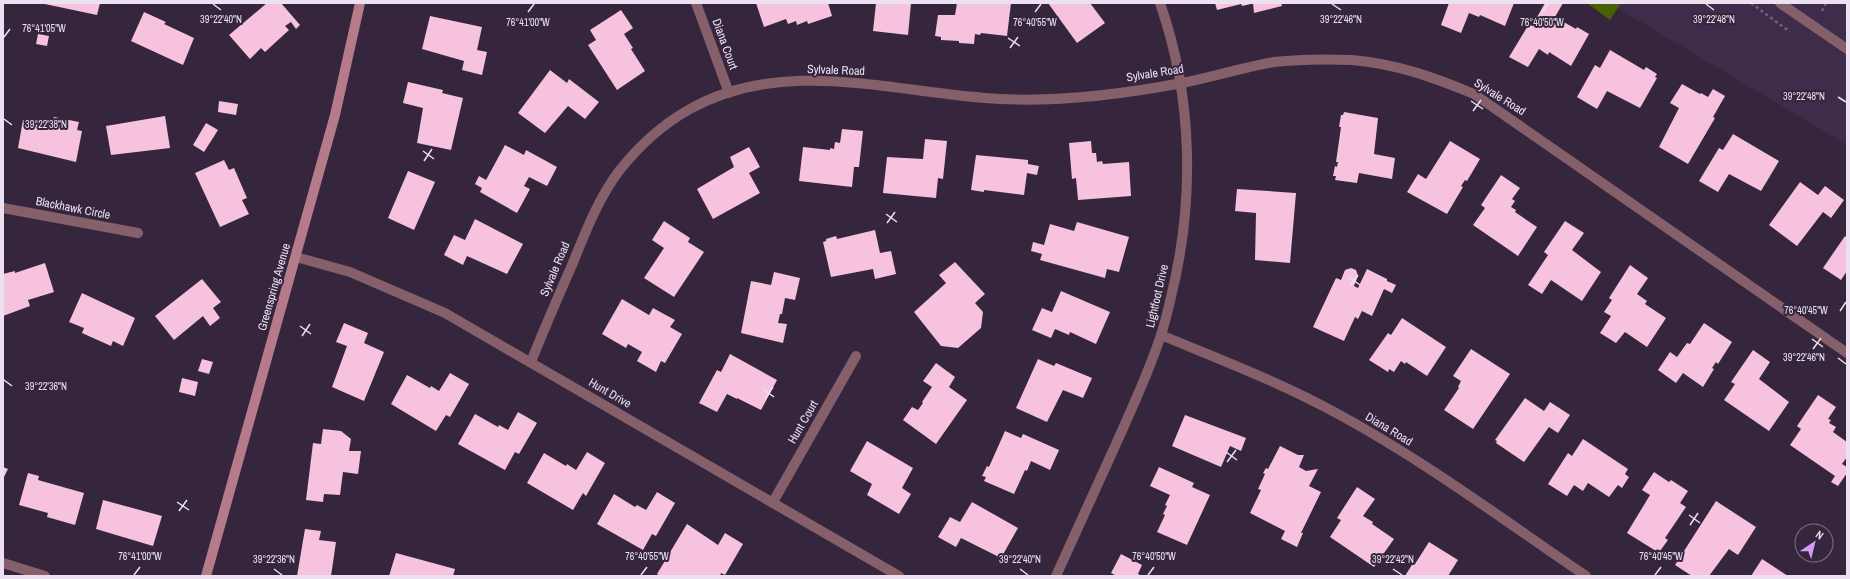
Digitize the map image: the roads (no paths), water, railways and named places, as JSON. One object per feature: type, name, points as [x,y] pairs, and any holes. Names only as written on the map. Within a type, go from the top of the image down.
[{"type":"main road","name":"Greenspring Avenue","points":[[206,576],[334,115],[360,3]]},
{"type":"street","name":"Diana Court","points":[[696,3],[729,93]]},
{"type":"street","name":"Lightfoot Drive","points":[[1056,576],[1137,398],[1162,335],[1177,273],[1185,220],[1187,130],[1182,83],[1171,35],[1160,3]]},
{"type":"street","points":[[1780,3],[1847,49]]},
{"type":"street","name":"Sylvale Road","points":[[531,362],[585,232],[600,202],[619,171],[663,126],[692,108],[729,93],[768,83],[809,81],[853,82],[1001,99],[1052,98],[1110,94],[1182,83],[1274,62],[1312,59],[1352,60],[1396,66],[1438,78],[1474,94],[1847,353]]},
{"type":"street","name":"Blackhawk Circle","points":[[3,208],[138,233]]},
{"type":"street","name":"Hunt Drive","points":[[296,256],[350,272],[395,290],[445,314],[531,362],[899,576]]},
{"type":"street","name":"Diana Road","points":[[1162,335],[1284,387],[1338,413],[1395,447],[1586,576]]},
{"type":"street","name":"Hunt Court","points":[[773,502],[856,356]]},
{"type":"street","points":[[3,563],[45,576]]}]
